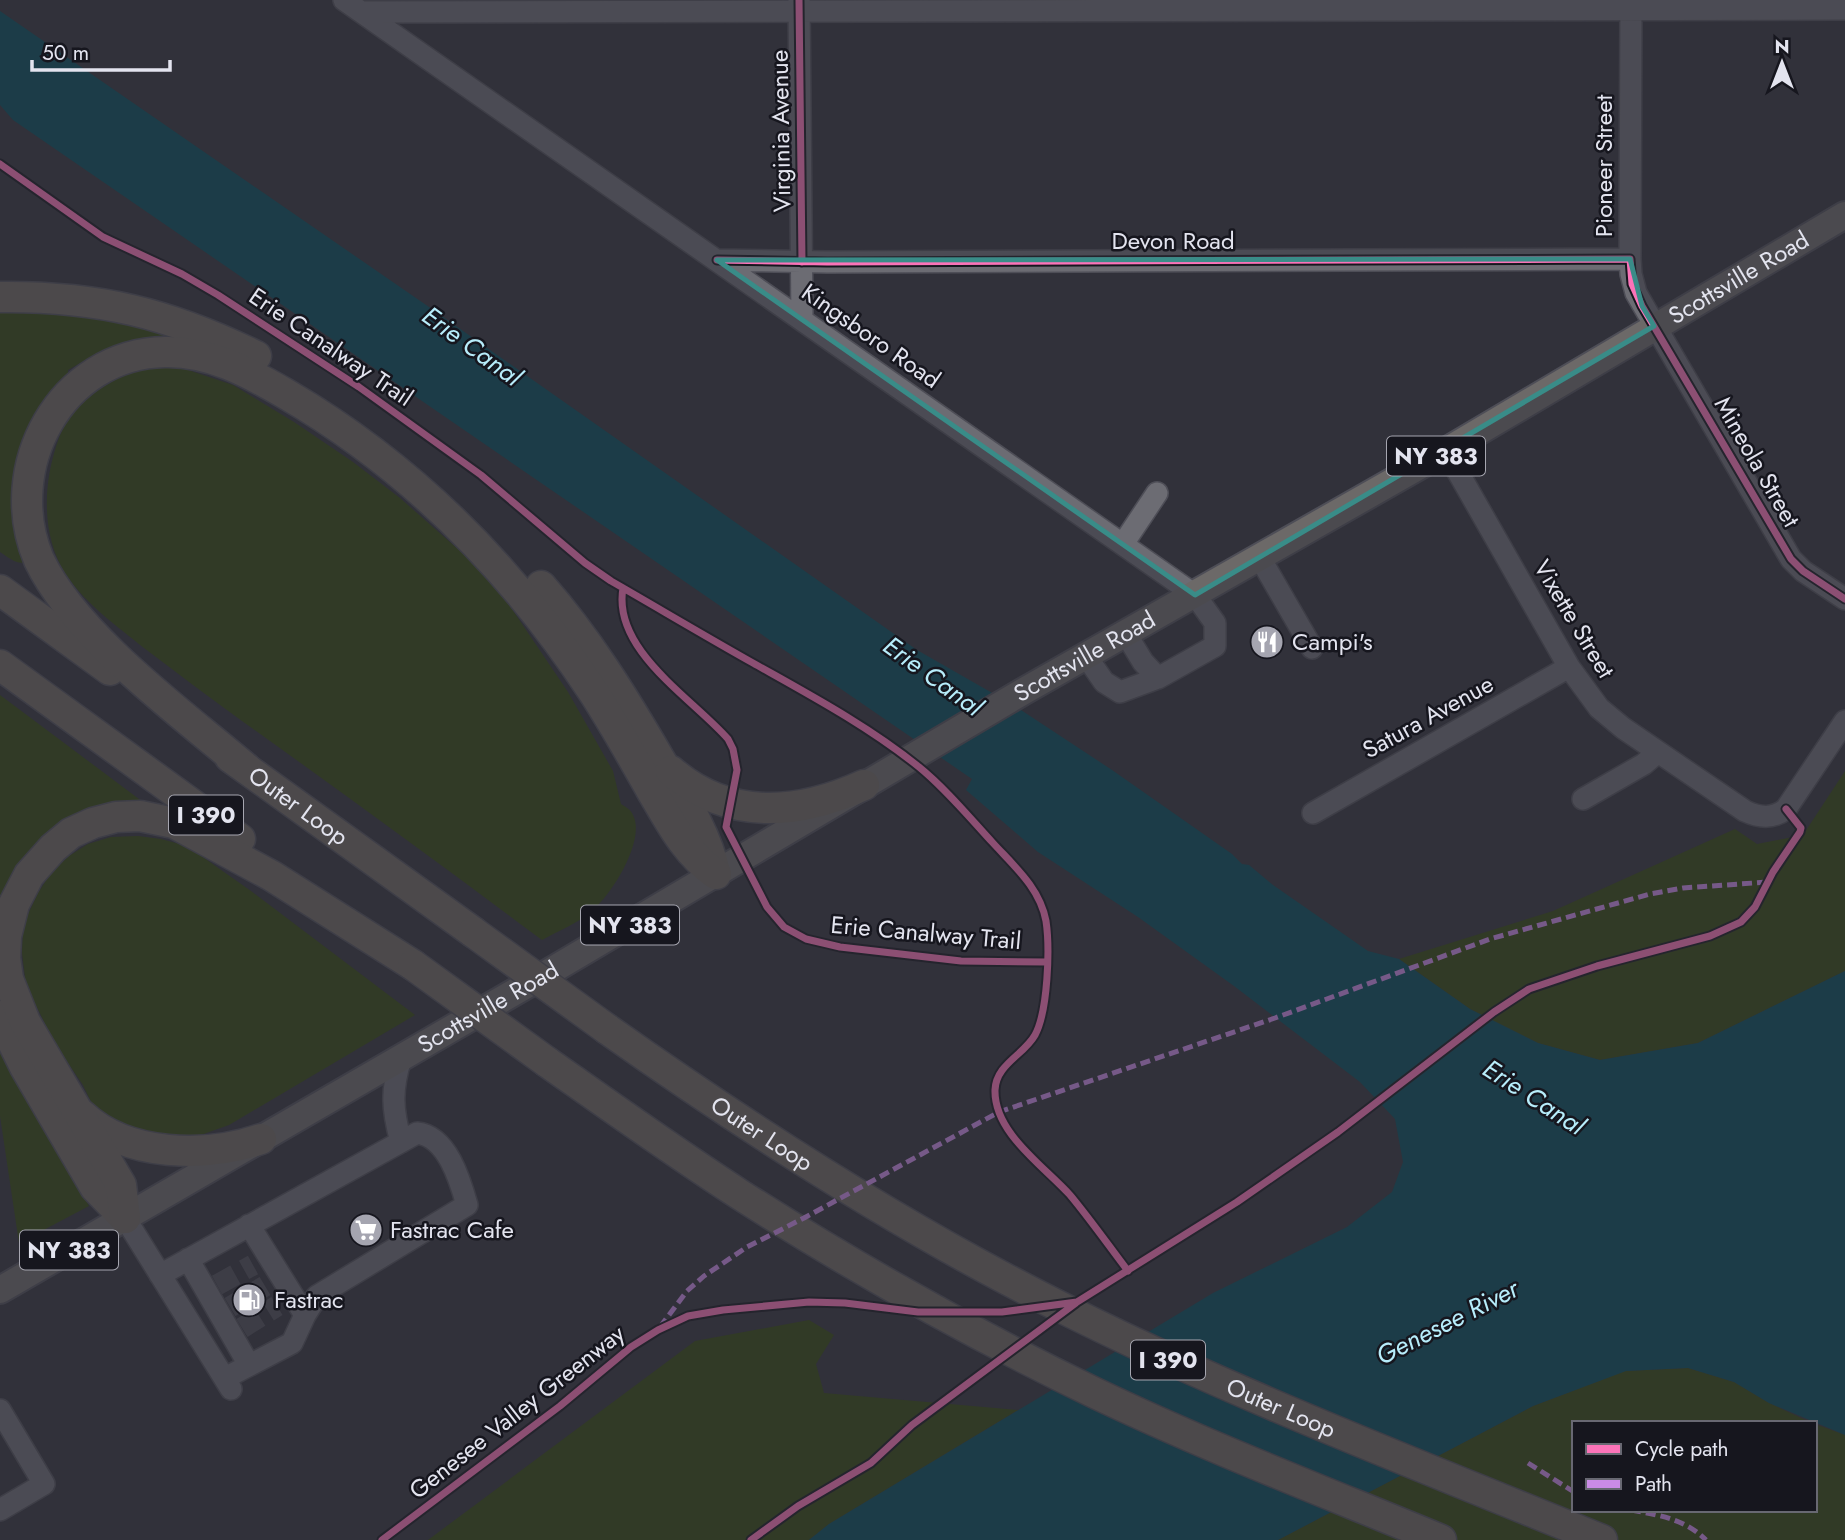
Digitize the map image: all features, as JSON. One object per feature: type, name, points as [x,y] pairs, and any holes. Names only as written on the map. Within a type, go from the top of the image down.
[{"type":"highway","points":[[0,297],[85,301],[131,309],[175,321],[263,359],[362,422],[410,458],[492,532],[545,590],[603,666],[701,829],[716,874]]},
{"type":"highway","points":[[247,769],[143,681],[95,635],[55,587],[34,547],[24,493],[28,465],[43,425],[60,401],[83,381],[128,358],[162,352],[196,354],[247,372],[354,439],[438,506],[482,548],[541,618],[601,705],[683,843],[703,866],[716,874]]},
{"type":"highway","name":"Outer Loop","points":[[0,590],[607,1029],[758,1133],[916,1230],[1026,1290],[1147,1350],[1602,1540]]},
{"type":"highway","name":"I 390","points":[[0,665],[547,1062],[695,1165],[886,1282],[1093,1392],[1218,1448],[1441,1540]]},
{"type":"highway","points":[[659,758],[690,785],[718,799],[747,807],[798,807],[834,798],[863,785]]},
{"type":"highway","points":[[125,1218],[121,1185],[15,1000],[8,979],[5,947],[14,904],[29,875],[53,848],[71,833],[104,820],[128,816],[174,823],[272,876],[413,965]]},
{"type":"highway","points":[[0,1016],[25,1067],[95,1187],[125,1218]]},
{"type":"highway","points":[[74,1107],[105,1131],[152,1147],[206,1151],[261,1139]]},
{"type":"main road","name":"Scottsville Road","points":[[0,1290],[716,874],[1024,691],[1446,451],[1845,215]]},
{"type":"street","points":[[353,6],[1631,5],[1845,9]]},
{"type":"street","name":"Pioneer Street","points":[[1631,5],[1631,274],[1636,293],[1654,326]]},
{"type":"street","name":"Kingsboro Road","points":[[353,6],[1195,594]]},
{"type":"street","name":"Virginia Avenue","points":[[799,6],[802,320]]},
{"type":"street","name":"Devon Road","points":[[717,260],[1630,259]]},
{"type":"street","name":"Mineola Street","points":[[1654,326],[1791,559],[1803,571],[1845,599]]},
{"type":"street","name":"Vixette Street","points":[[1446,451],[1569,667],[1607,716],[1745,811],[1771,817],[1782,812],[1845,721]]},
{"type":"street","points":[[1124,544],[1157,493]]},
{"type":"street","points":[[1260,558],[1312,648]]},
{"type":"street","points":[[1086,656],[1104,682],[1120,692],[1158,678],[1215,646],[1215,623],[1195,594]]},
{"type":"street","points":[[1126,634],[1143,662],[1158,678]]},
{"type":"street","name":"Satura Avenue","points":[[1313,813],[1569,667]]},
{"type":"street","points":[[1583,799],[1644,764],[1658,752]]},
{"type":"street","points":[[401,1058],[394,1080],[393,1109],[401,1142]]},
{"type":"street","points":[[125,1218],[160,1275],[228,1383],[249,1365],[292,1343],[317,1296],[321,1280],[394,1239],[414,1238],[467,1205],[460,1181],[440,1144],[426,1134],[417,1133],[160,1275]]},
{"type":"street","points":[[249,1225],[261,1261],[285,1301],[305,1315]]},
{"type":"street","points":[[188,1259],[212,1288],[237,1331],[249,1365]]},
{"type":"street","points":[[0,1410],[44,1484],[0,1510]]},
{"type":"highlighted area","points":[[1630,259],[1642,306],[1654,326],[1195,595],[717,260]]},
{"type":"green space","points":[[0,306],[68,309],[196,341],[121,345],[96,354],[68,370],[68,380],[52,398],[30,561],[21,563],[0,552]]},
{"type":"green space","points":[[179,367],[233,385],[353,462],[400,498],[468,558],[501,593],[568,692],[613,771],[621,804],[630,810],[636,826],[635,838],[625,866],[609,892],[587,915],[542,940],[144,648],[93,606],[75,587],[58,560],[48,526],[47,490],[59,438],[72,415],[104,386],[147,369]]},
{"type":"green space","points":[[0,695],[147,805],[123,806],[0,914]]},
{"type":"green space","points":[[1845,771],[1845,971],[1698,1043],[1600,1060],[1538,1043],[1470,1009],[1399,959],[1553,911],[1735,829],[1757,844],[1803,835]]},
{"type":"green space","points":[[138,836],[187,846],[415,1015],[229,1125],[198,1136],[169,1139],[121,1129],[92,1104],[83,1085],[55,1044],[26,985],[22,953],[23,925],[51,873],[69,856],[88,844],[111,837]]},
{"type":"green space","points":[[0,1047],[89,1206],[19,1243],[0,1116]]},
{"type":"green space","points":[[809,1320],[834,1335],[816,1364],[824,1393],[1018,1410],[829,1524],[809,1540],[428,1540],[695,1341]]},
{"type":"green space","points":[[1688,1368],[1734,1382],[1769,1403],[1808,1421],[1572,1421],[1572,1512],[1817,1512],[1817,1425],[1845,1435],[1845,1540],[1278,1540],[1533,1406],[1625,1371]]},
{"type":"water","points":[[0,11],[429,307],[917,650],[1015,706],[1112,770],[1368,951],[1399,959],[1470,1009],[1538,1043],[1600,1060],[1698,1043],[1845,971],[1845,1435],[1769,1403],[1734,1382],[1688,1368],[1626,1371],[1533,1406],[1278,1540],[809,1540],[829,1524],[1213,1293],[1347,1227],[1392,1192],[1403,1162],[1395,1119],[1360,1082],[1234,986],[1138,917],[1038,852],[966,790],[972,779],[13,120],[0,105]]},
{"type":"tunnel","points":[[217,1285],[253,1265]]},
{"type":"tunnel","points":[[230,1307],[265,1286]]},
{"type":"tunnel","points":[[242,1328],[277,1306]]},
{"type":"marked path","points":[[660,1327],[687,1291],[747,1247],[999,1112],[1275,1018],[1490,939],[1650,894],[1683,888],[1768,882]]},
{"type":"marked path","points":[[1528,1463],[1572,1491]]},
{"type":"marked path","points":[[1641,1512],[1680,1523],[1706,1540]]},
{"type":"cycle path","points":[[799,0],[802,262]]},
{"type":"cycle path","name":"Erie Canalway Trail","points":[[0,164],[103,237],[182,274],[218,295],[359,387],[481,475],[585,563],[611,581],[859,725],[900,752],[939,785],[1025,878],[1038,898],[1046,921],[1047,979],[1043,1011],[1035,1035],[1000,1073],[995,1090],[997,1106],[1011,1134],[1022,1148],[1070,1195],[1128,1271]]},
{"type":"cycle path","points":[[717,260],[827,262],[1630,259],[1632,284],[1642,306],[1791,559],[1803,571],[1845,599]]},
{"type":"cycle path","name":"Erie Canalway Trail","points":[[623,588],[623,611],[630,632],[642,652],[676,690],[713,723],[728,739],[733,749],[737,770],[726,827],[767,907],[784,927],[806,939],[840,947],[961,961],[1046,962]]},
{"type":"cycle path","name":"Genesee Valley Greenway","points":[[382,1540],[560,1406],[631,1347],[688,1316],[809,1302],[845,1303],[918,1312],[1002,1312],[1077,1302],[1237,1202],[1338,1132],[1494,1012],[1529,989],[1597,966],[1710,936],[1741,922],[1755,907],[1773,872],[1800,832],[1801,828],[1786,809]]},
{"type":"cycle path","points":[[751,1540],[798,1506],[871,1463],[912,1425],[1076,1303]]},
{"type":"place","name":"Campi's","points":[[1267,642]]},
{"type":"place","name":"Fastrac Cafe","points":[[366,1230]]},
{"type":"place","name":"Fastrac","points":[[249,1300]]},
{"type":"water label","name":"Erie Canal","points":[[472,346]]},
{"type":"water label","name":"Erie Canal","points":[[933,676]]},
{"type":"water label","name":"Erie Canal","points":[[1534,1097]]},
{"type":"water label","name":"Genesee River","points":[[1447,1322]]}]
